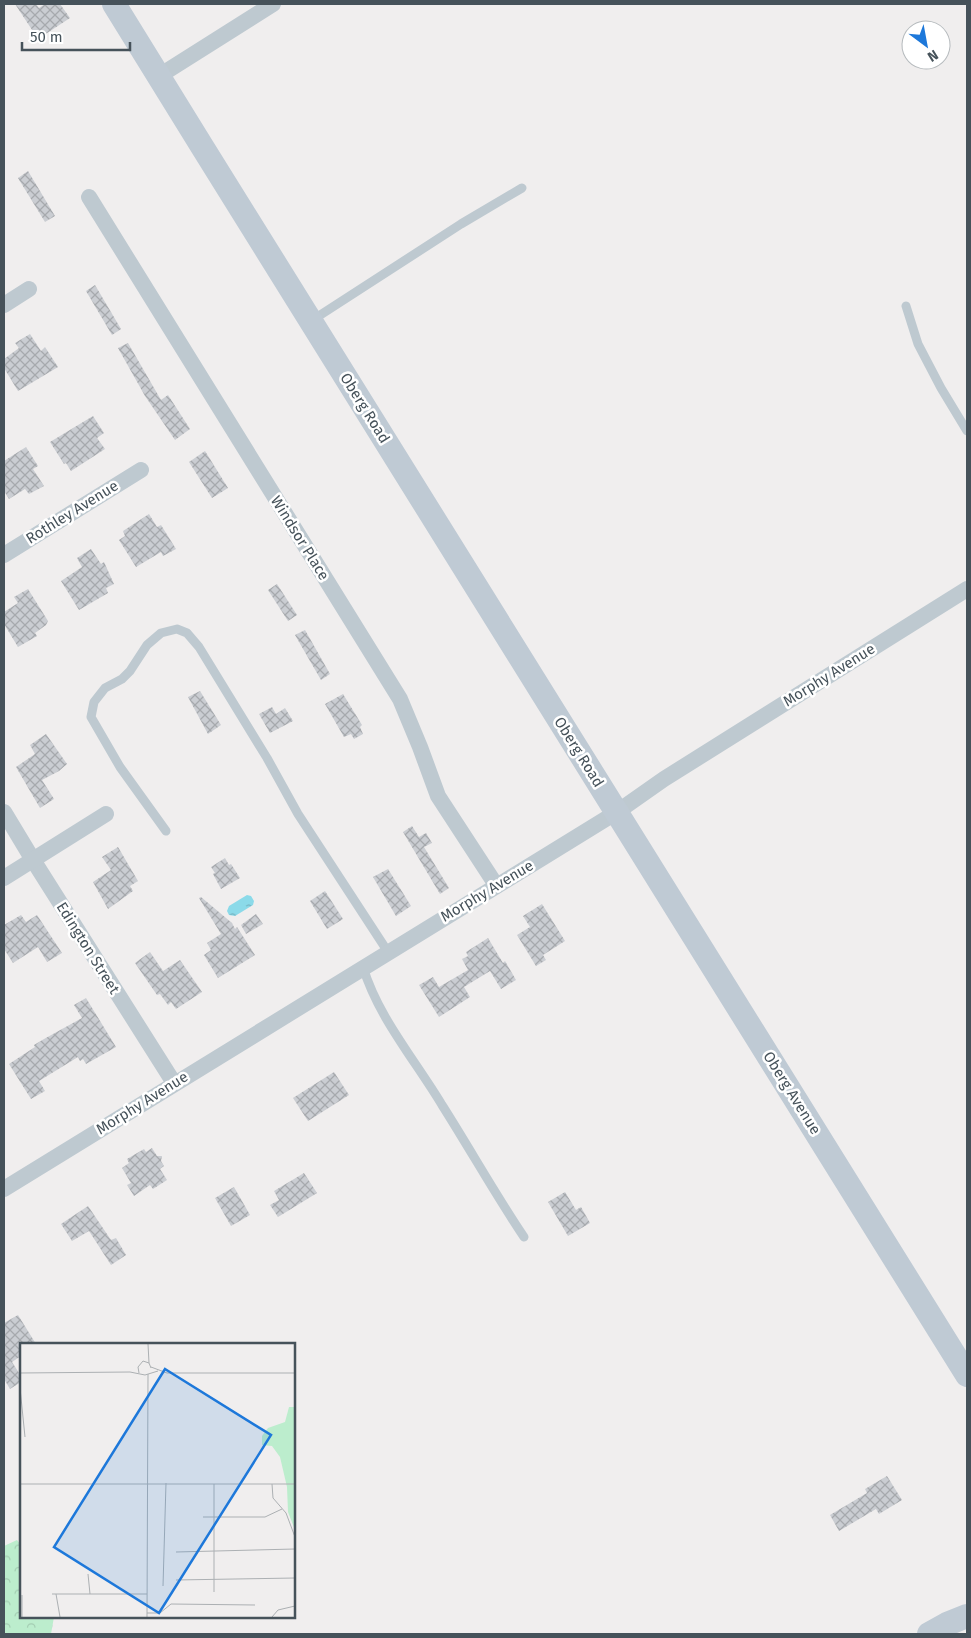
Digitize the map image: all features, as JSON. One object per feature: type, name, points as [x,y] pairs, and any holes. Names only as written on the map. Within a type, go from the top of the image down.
[{"type":"street","name":"Oberg Road","points":[[114,4],[617,812]]},
{"type":"street","points":[[159,76],[274,4]]},
{"type":"street","name":"Windsor Place","points":[[89,197],[400,699],[438,796],[496,885]]},
{"type":"street","points":[[4,305],[29,289]]},
{"type":"street","name":"Rothley Avenue","points":[[4,555],[141,470]]},
{"type":"street","name":"Morphy Avenue","points":[[4,1189],[617,812],[664,779],[967,589]]},
{"type":"street","name":"Edington Street","points":[[4,812],[174,1083]]},
{"type":"street","name":"Oberg Avenue","points":[[617,812],[967,1375]]},
{"type":"street","points":[[4,878],[106,814]]},
{"type":"street","points":[[929,1634],[967,1616]]},
{"type":"lane","points":[[311,321],[453,229],[522,188]]},
{"type":"lane","points":[[906,306],[918,344],[940,388],[967,431]]},
{"type":"lane","points":[[166,831],[120,767],[91,717],[94,702],[106,688],[122,679],[130,671],[147,645],[161,633],[177,629],[187,633],[199,647],[267,758],[298,814],[388,952]]},
{"type":"lane","points":[[363,967],[370,988],[401,1042],[442,1104],[524,1237]]},
{"type":"green space","points":[[17,1540],[20,1544],[20,1618],[54,1618],[51,1634],[4,1634],[4,1546]]},
{"type":"water","points":[[247,895],[251,896],[254,901],[253,905],[235,916],[229,915],[227,911],[229,906]]},
{"type":"building","points":[[15,4],[36,4],[39,8],[45,4],[60,4],[70,18],[38,39]]},
{"type":"building","points":[[28,171],[55,216],[45,222],[18,178]]},
{"type":"building","points":[[95,285],[121,329],[112,335],[86,291]]},
{"type":"building","points":[[30,334],[41,351],[45,347],[58,367],[18,391],[4,368],[4,359],[19,348],[15,343]]},
{"type":"building","points":[[128,343],[161,400],[168,395],[190,429],[175,440],[145,396],[118,348]]},
{"type":"building","points":[[93,416],[104,433],[97,438],[105,449],[71,471],[66,463],[64,464],[50,442]]},
{"type":"building","points":[[26,447],[38,466],[33,469],[44,486],[29,494],[25,489],[9,499],[4,491],[4,461]]},
{"type":"building","points":[[205,451],[228,488],[212,498],[189,462]]},
{"type":"building","points":[[149,514],[157,527],[161,525],[176,549],[163,556],[161,552],[136,567],[119,540],[125,536],[123,531]]},
{"type":"building","points":[[91,549],[101,564],[104,562],[114,584],[106,588],[108,593],[79,610],[61,581],[82,567],[77,558]]},
{"type":"building","points":[[277,584],[297,615],[288,621],[268,590]]},
{"type":"building","points":[[28,589],[48,621],[46,625],[35,633],[37,636],[18,647],[4,624],[4,612],[18,603],[14,597]]},
{"type":"building","points":[[305,630],[330,674],[321,680],[295,635]]},
{"type":"building","points":[[200,691],[221,725],[208,734],[188,697]]},
{"type":"building","points":[[343,694],[362,725],[360,727],[363,734],[354,739],[351,734],[344,737],[325,704]]},
{"type":"building","points":[[272,707],[276,714],[285,708],[293,721],[270,733],[259,714]]},
{"type":"building","points":[[46,734],[67,764],[59,771],[42,780],[54,799],[40,808],[16,767],[35,754],[30,745]]},
{"type":"building","points":[[412,826],[419,837],[426,833],[432,843],[424,847],[449,888],[440,894],[403,832]]},
{"type":"building","points":[[118,847],[138,881],[130,886],[133,891],[108,909],[93,882],[111,870],[102,857]]},
{"type":"building","points":[[225,858],[240,878],[221,889],[211,867]]},
{"type":"building","points":[[388,869],[411,906],[396,916],[373,877]]},
{"type":"building","points":[[325,891],[343,919],[327,929],[310,901]]},
{"type":"building","points":[[201,897],[232,923],[235,929],[237,927],[255,955],[218,978],[204,955],[211,950],[207,943],[221,934],[199,898]]},
{"type":"building","points":[[542,904],[565,941],[543,955],[546,960],[536,966],[517,935],[530,927],[523,916]]},
{"type":"building","points":[[256,914],[263,924],[246,934],[241,925]]},
{"type":"building","points":[[21,915],[26,922],[37,915],[62,953],[47,962],[38,947],[13,963],[4,949],[4,925]]},
{"type":"building","points":[[488,938],[516,980],[501,989],[490,971],[464,987],[470,997],[439,1017],[419,985],[433,977],[439,987],[468,970],[462,959],[468,956],[466,952]]},
{"type":"building","points":[[150,952],[163,971],[180,960],[202,992],[176,1009],[171,1002],[168,1005],[160,994],[157,995],[135,963]]},
{"type":"building","points":[[86,998],[116,1047],[86,1064],[83,1059],[80,1061],[78,1057],[39,1081],[45,1091],[31,1099],[9,1064],[35,1047],[34,1045],[82,1018],[74,1005]]},
{"type":"building","points":[[334,1072],[349,1095],[308,1121],[293,1098]]},
{"type":"building","points":[[152,1148],[157,1156],[162,1156],[161,1161],[164,1166],[160,1169],[167,1180],[153,1189],[150,1185],[134,1196],[127,1185],[131,1183],[122,1168],[129,1163],[127,1159],[144,1149],[146,1152]]},
{"type":"building","points":[[304,1173],[317,1193],[278,1217],[270,1205],[279,1200],[274,1191]]},
{"type":"building","points":[[234,1187],[250,1215],[231,1226],[215,1198]]},
{"type":"building","points":[[565,1192],[576,1210],[581,1207],[590,1223],[568,1236],[548,1202]]},
{"type":"building","points":[[88,1206],[111,1240],[116,1238],[126,1255],[111,1265],[89,1231],[72,1241],[61,1224]]},
{"type":"building","points":[[18,1315],[35,1343],[20,1343],[20,1357],[12,1362],[20,1374],[20,1383],[10,1389],[4,1379],[4,1323]]},
{"type":"building","points":[[887,1476],[902,1500],[879,1514],[876,1509],[839,1531],[830,1515],[867,1493],[865,1489]]}]
